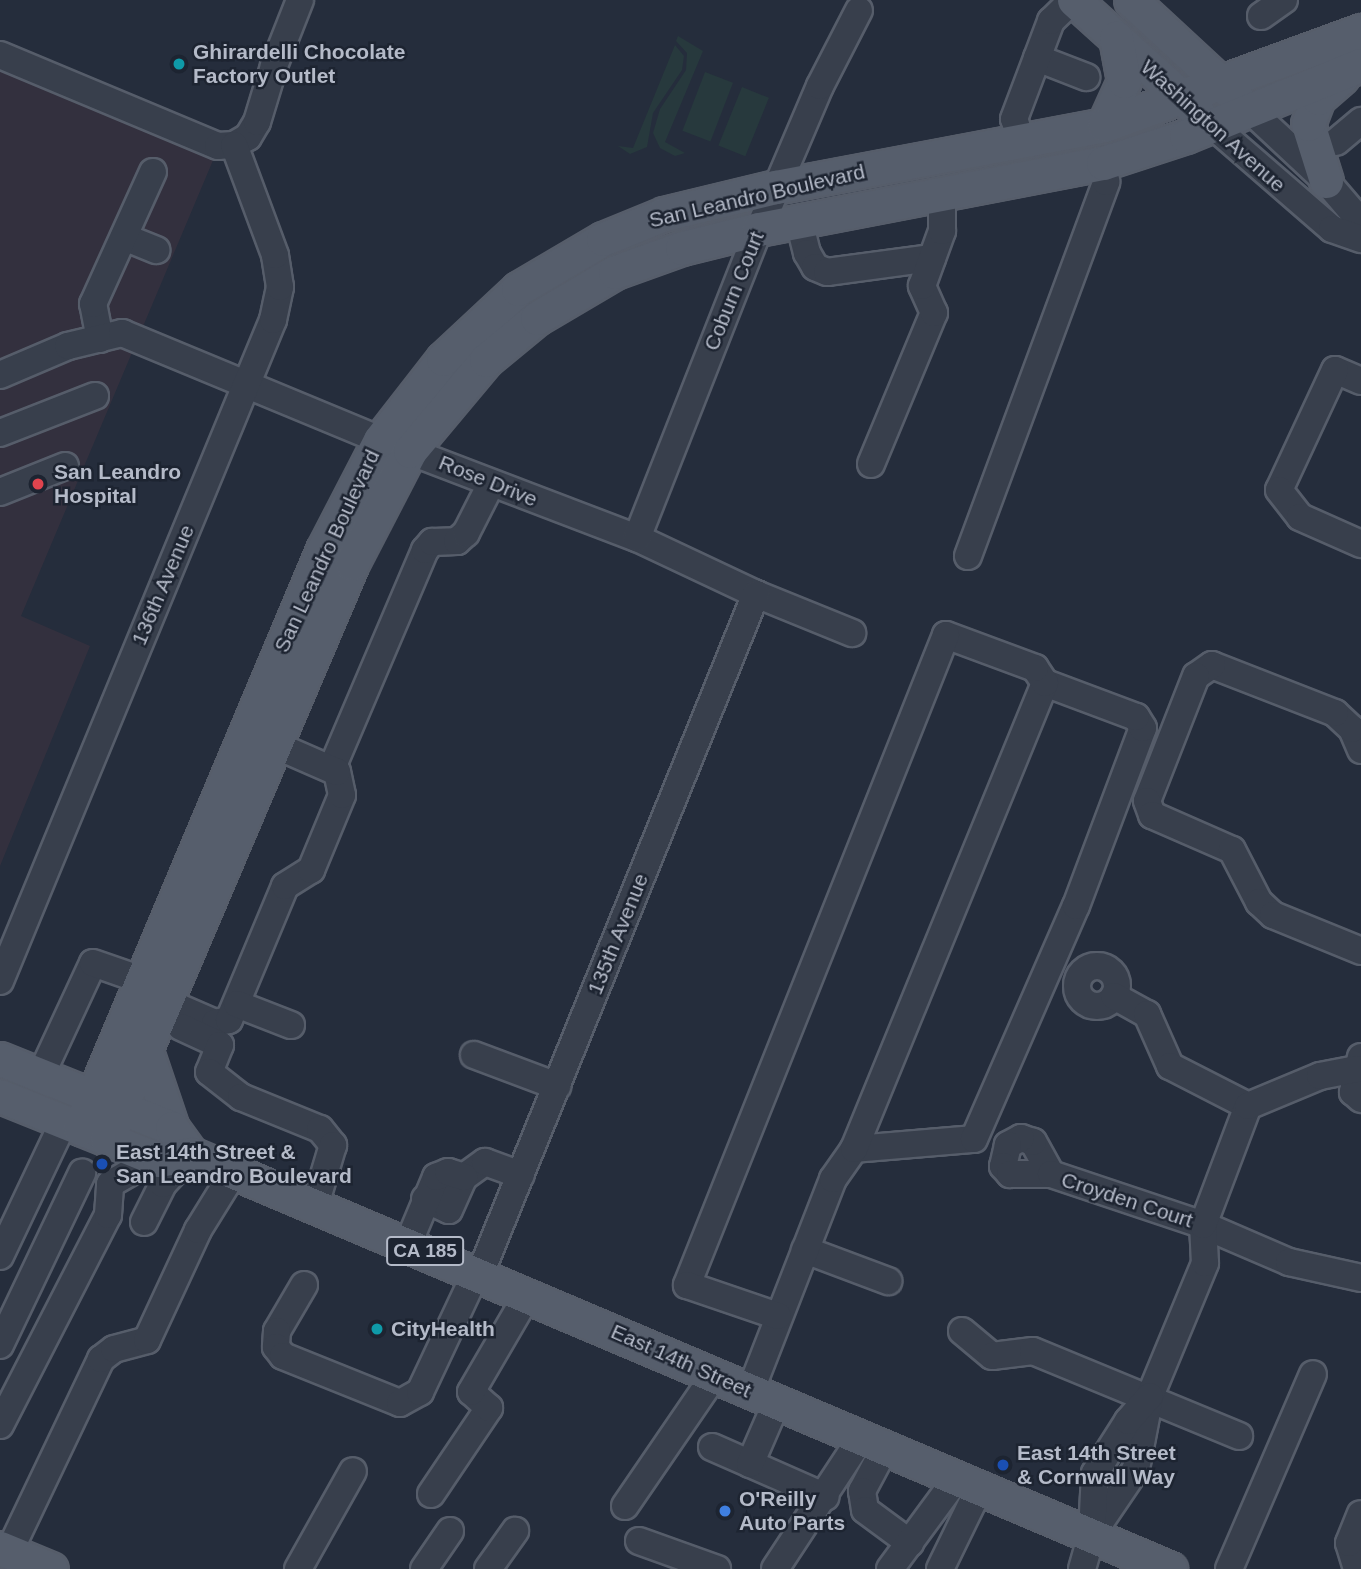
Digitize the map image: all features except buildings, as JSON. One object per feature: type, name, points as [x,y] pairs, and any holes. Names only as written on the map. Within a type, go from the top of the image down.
[{"type":"main road","name":"Washington Avenue","points":[[1073,0],[1212,125]]},
{"type":"main road","name":"Washington Avenue","points":[[1131,0],[1249,110]]},
{"type":"main road","name":"San Leandro Boulevard","points":[[83,1130],[106,1102],[155,1022],[260,738],[323,550],[395,446],[443,359],[518,289],[603,239],[640,224],[776,187],[1104,125],[1184,99],[1361,31]]},
{"type":"main road","points":[[1104,125],[1124,81],[1116,38]]},
{"type":"main road","points":[[1326,181],[1308,124],[1318,98],[1356,68]]},
{"type":"main road","name":"San Leandro Boulevard","points":[[395,446],[537,318],[615,272],[759,229],[1102,163],[1212,125],[1356,68]]},
{"type":"main road","name":"San Leandro Boulevard","points":[[106,1102],[139,979],[260,738]]},
{"type":"main road","points":[[0,1096],[159,1160],[181,1141],[155,1022]]},
{"type":"main road","name":"East 14th Street","points":[[0,1059],[106,1102],[234,1172],[528,1294],[763,1398],[1170,1569]]},
{"type":"main road","points":[[5,1550],[51,1569]]},
{"type":"street","points":[[0,55],[218,146],[234,145],[248,137],[257,122],[274,66],[300,0]]},
{"type":"street","points":[[1021,141],[1014,119],[1051,21],[1073,0]]},
{"type":"street","points":[[1261,16],[1284,0]]},
{"type":"street","name":"Coburn Court","points":[[637,538],[776,187],[859,10]]},
{"type":"street","points":[[1037,58],[1086,77]]},
{"type":"street","name":"Washington Avenue","points":[[1249,110],[1326,181],[1361,222]]},
{"type":"street","points":[[1336,142],[1361,121]]},
{"type":"street","name":"Washington Avenue","points":[[1212,125],[1313,215],[1332,229],[1361,239]]},
{"type":"street","name":"136th Avenue","points":[[0,981],[273,320],[280,287],[275,255],[234,145]]},
{"type":"street","points":[[968,556],[1106,182],[1102,163]]},
{"type":"street","points":[[0,375],[68,346],[111,336],[93,304],[153,172]]},
{"type":"street","points":[[871,464],[934,313],[922,286],[942,231],[942,193]]},
{"type":"street","points":[[799,221],[807,253],[815,267],[827,272],[932,258]]},
{"type":"street","points":[[124,237],[156,250]]},
{"type":"street","name":"Rose Drive","points":[[111,336],[247,382],[395,446],[637,538],[756,594],[852,633]]},
{"type":"street","points":[[1361,381],[1335,370],[1279,490],[1300,517],[1361,544]]},
{"type":"street","points":[[0,433],[95,396]]},
{"type":"street","points":[[0,492],[65,466]]},
{"type":"street","points":[[332,768],[425,550],[432,542],[457,541],[466,533],[491,484]]},
{"type":"street","name":"135th Avenue","points":[[304,1285],[277,1331],[276,1347],[283,1356],[400,1403],[420,1392],[478,1273],[521,1175],[756,594]]},
{"type":"street","points":[[778,1316],[687,1285],[946,635],[1035,668],[1045,683],[1136,717],[1143,728],[1076,906],[974,1139],[853,1149]]},
{"type":"street","points":[[1361,750],[1352,729],[1335,713],[1212,665],[1196,676],[1147,801],[1152,814],[1232,850],[1259,902],[1273,915],[1361,951]]},
{"type":"street","points":[[750,1464],[778,1316],[833,1179],[853,1149],[1045,683]]},
{"type":"street","points":[[155,1022],[215,1023],[229,1020],[285,886],[311,870],[342,795],[337,772],[332,768],[260,738]]},
{"type":"street","points":[[41,1075],[93,963],[139,979]]},
{"type":"street","points":[[1114,996],[1147,1014],[1170,1066],[1248,1106]]},
{"type":"street","points":[[237,1004],[290,1026]]},
{"type":"street","points":[[155,1022],[220,1045],[209,1072],[242,1097],[320,1129],[332,1145],[315,1205]]},
{"type":"street","points":[[474,1055],[557,1086]]},
{"type":"street","points":[[1082,1569],[1092,1534],[1095,1473],[1128,1421],[1150,1396],[1205,1263],[1203,1225],[1248,1106],[1358,1063],[1353,1092],[1361,1099]]},
{"type":"street","points":[[0,1256],[50,1156],[83,1130]]},
{"type":"street","points":[[144,1222],[181,1141]]},
{"type":"street","points":[[110,1184],[134,1170],[143,1153]]},
{"type":"street","points":[[50,1156],[110,1184]]},
{"type":"street","points":[[408,1244],[437,1205],[440,1173],[464,1177],[485,1162],[521,1175]]},
{"type":"street","points":[[0,1345],[82,1172]]},
{"type":"street","points":[[5,1550],[101,1359],[114,1349],[147,1340],[198,1230],[234,1172]]},
{"type":"street","name":"Croyden Court","points":[[1051,1174],[1203,1225],[1289,1262],[1361,1278]]},
{"type":"street","points":[[0,1425],[108,1215],[110,1184]]},
{"type":"street","points":[[805,1250],[888,1281]]},
{"type":"street","points":[[431,1494],[489,1408],[471,1392],[528,1294]]},
{"type":"street","points":[[962,1331],[992,1356],[1033,1351],[1150,1396],[1239,1436]]},
{"type":"street","points":[[1229,1569],[1313,1374]]},
{"type":"street","points":[[625,1506],[714,1377]]},
{"type":"street","points":[[775,1569],[827,1497],[873,1443]]},
{"type":"street","points":[[873,1443],[862,1491],[864,1510],[909,1543]]},
{"type":"street","points":[[712,1447],[827,1497]]},
{"type":"street","points":[[298,1569],[354,1471]]},
{"type":"street","points":[[890,1569],[909,1543],[968,1482]]},
{"type":"street","points":[[940,1569],[968,1482]]},
{"type":"street","points":[[1357,1569],[1349,1543],[1361,1514]]},
{"type":"street","points":[[424,1569],[450,1531]]},
{"type":"street","points":[[488,1569],[515,1531]]},
{"type":"street","points":[[639,1541],[717,1569]]},
{"type":"shaded area","points":[[678,36],[703,51],[665,142],[685,153],[675,156],[660,148],[653,133],[660,109],[686,70],[687,53],[676,41]]},
{"type":"shaded area","points":[[675,45],[684,56],[682,70],[653,113],[647,147],[630,154],[618,146],[633,148]]},
{"type":"shaded area","name":"San Leandro Hospital","points":[[0,69],[214,158],[21,616],[90,646],[0,866]]},
{"type":"shaded area","points":[[705,72],[733,83],[710,142],[682,131]]},
{"type":"shaded area","points":[[742,87],[769,98],[745,156],[718,145]]},
{"type":"place","name":"Ghirardelli Chocolate Factory Outlet","points":[[179,64]]},
{"type":"place","name":"San Leandro Hospital","points":[[38,484]]},
{"type":"place","name":"East 14th Street & San Leandro Boulevard","points":[[102,1164]]},
{"type":"place","name":"CityHealth","points":[[377,1329]]},
{"type":"place","name":"East 14th Street & Cornwall Way","points":[[1003,1465]]},
{"type":"place","name":"O'Reilly Auto Parts","points":[[725,1511]]}]
